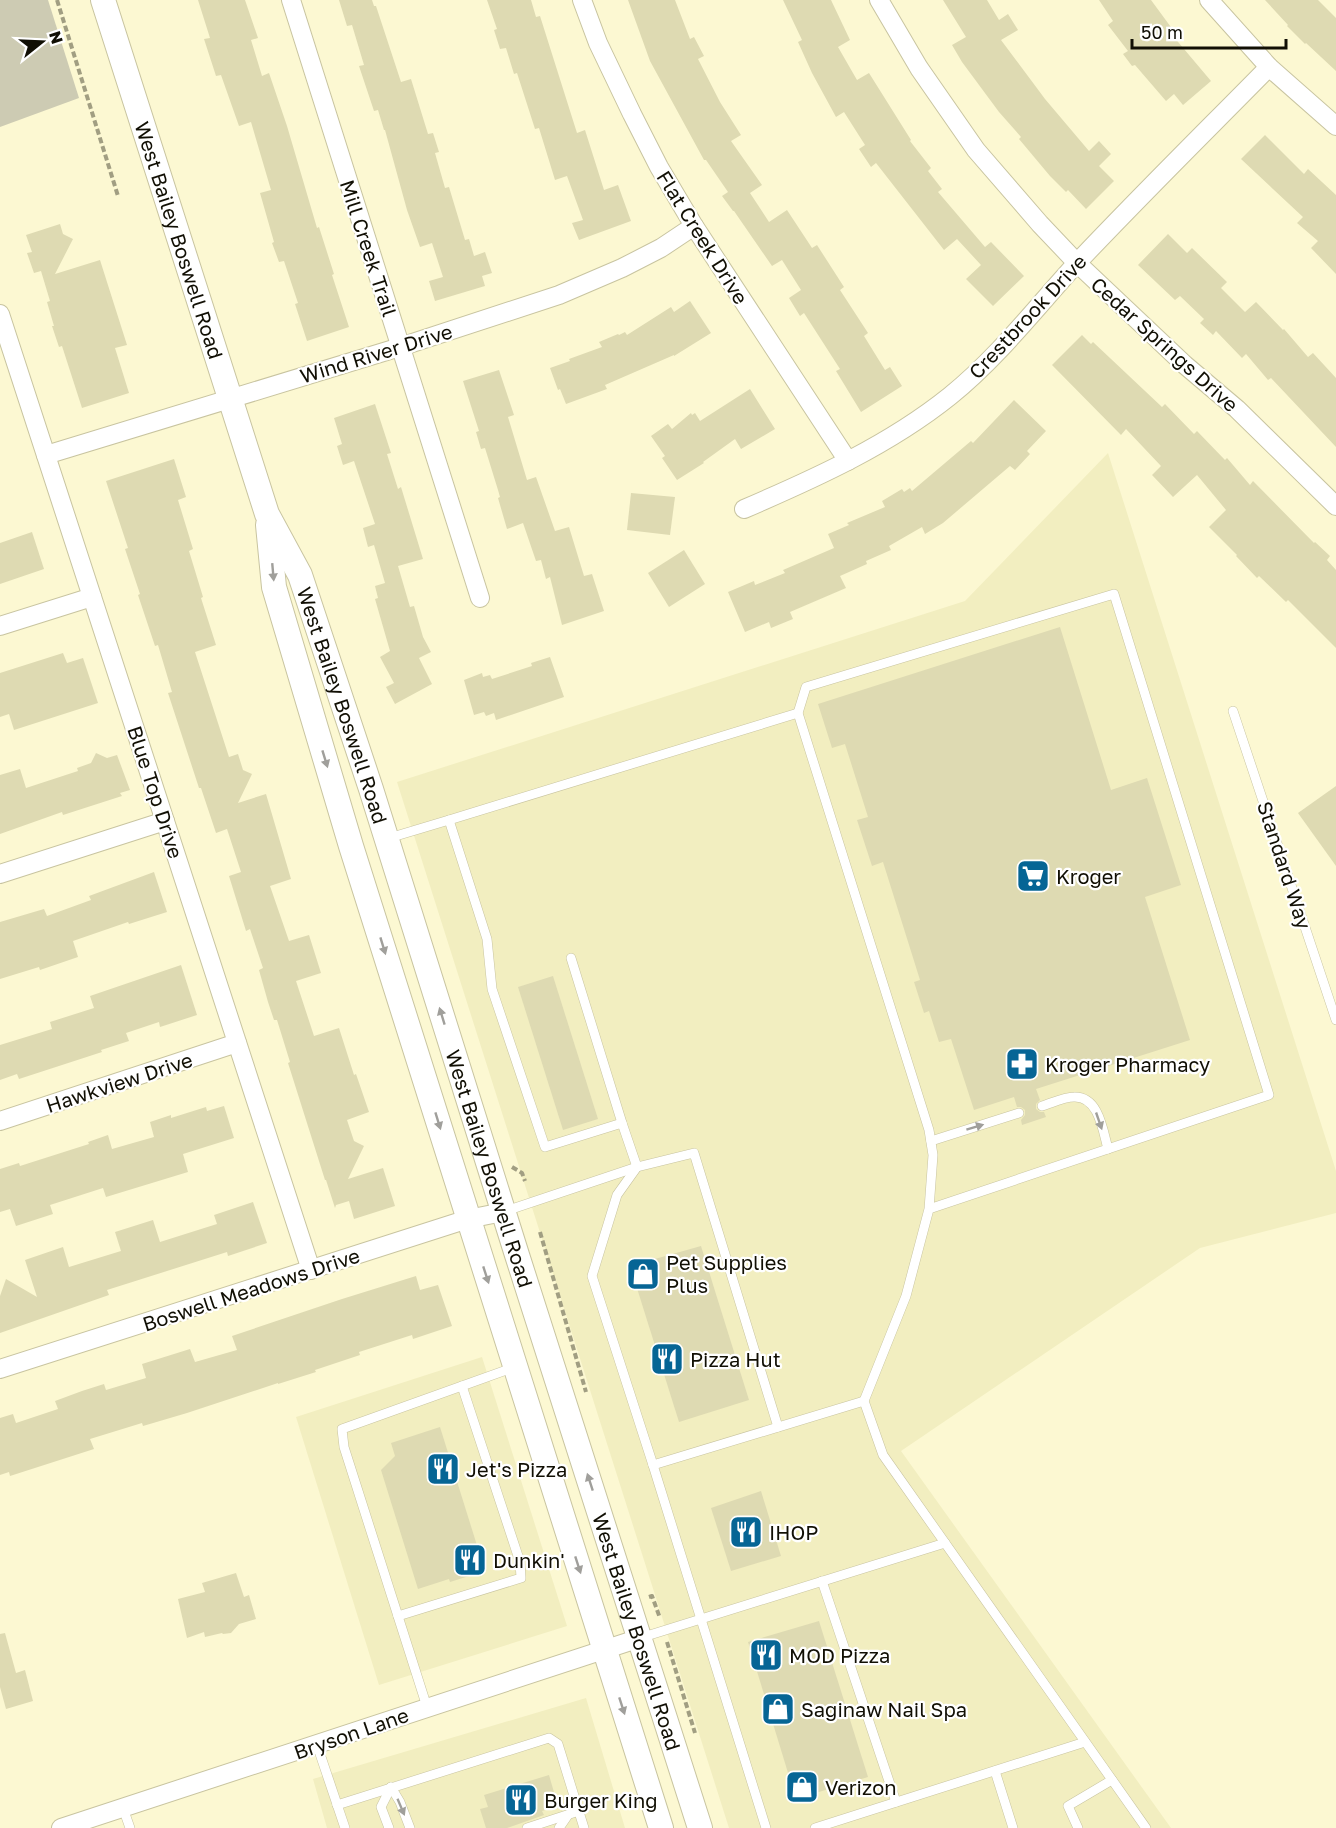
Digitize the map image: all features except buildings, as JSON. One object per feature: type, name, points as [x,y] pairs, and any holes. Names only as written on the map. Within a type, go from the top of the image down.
[{"type":"main road","name":"West Bailey Boswell Road","points":[[103,0],[267,514],[300,575],[387,839],[503,1212],[700,1828]]},
{"type":"main road","name":"West Bailey Boswell Road","points":[[267,514],[274,587],[351,846],[661,1828]]},
{"type":"street","name":"Mill Creek Trail","points":[[291,0],[480,598]]},
{"type":"street","name":"Flat Creek Drive","points":[[582,0],[598,43],[659,167],[694,226],[848,461]]},
{"type":"street","name":"Cedar Springs Drive","points":[[879,0],[919,68],[976,150],[1040,224],[1077,264],[1185,365],[1237,409],[1336,506]]},
{"type":"street","points":[[1209,0],[1269,67],[1336,126]]},
{"type":"street","name":"Crestbrook Drive","points":[[744,509],[848,461],[909,425],[951,395],[990,359],[1077,264],[1269,67]]},
{"type":"street","name":"Wind River Drive","points":[[46,454],[400,347],[559,295],[622,268],[661,248],[694,226]]},
{"type":"street","name":"Blue Top Drive","points":[[0,314],[311,1270]]},
{"type":"street","points":[[0,626],[92,597]]},
{"type":"street","points":[[0,874],[165,821]]},
{"type":"street","name":"Hawkview Drive","points":[[0,1121],[237,1043]]},
{"type":"street","name":"Boswell Meadows Drive","points":[[0,1369],[468,1219],[503,1212]]},
{"type":"street","name":"Bryson Lane","points":[[61,1828],[640,1638]]},
{"type":"lane","points":[[929,1209],[1269,1095],[1114,594],[806,687],[798,713],[926,1120],[933,1155],[929,1209],[906,1296],[864,1401],[883,1455],[1146,1828]]},
{"type":"lane","name":"Standard Way","points":[[1233,711],[1336,1020]]},
{"type":"lane","points":[[387,839],[798,713]]},
{"type":"lane","points":[[449,820],[488,939],[492,989],[545,1147],[622,1123]]},
{"type":"lane","points":[[571,958],[637,1167]]},
{"type":"lane","points":[[1042,1106],[1073,1097],[1083,1097],[1098,1113],[1108,1149]]},
{"type":"lane","points":[[931,1141],[1019,1113]]},
{"type":"lane","points":[[503,1212],[637,1167],[694,1153],[778,1427]]},
{"type":"lane","points":[[637,1167],[617,1196],[592,1276],[765,1828]]},
{"type":"lane","points":[[427,1707],[344,1447],[342,1429],[515,1367]]},
{"type":"lane","points":[[398,1616],[521,1578],[520,1562],[462,1386]]},
{"type":"lane","points":[[653,1465],[864,1401]]},
{"type":"lane","points":[[640,1638],[945,1543]]},
{"type":"lane","points":[[822,1581],[896,1802]]},
{"type":"lane","points":[[337,1805],[549,1738],[558,1744],[584,1828]]},
{"type":"lane","points":[[815,1828],[1085,1742]]},
{"type":"lane","points":[[317,1744],[345,1828]]},
{"type":"lane","points":[[995,1771],[1013,1828]]},
{"type":"lane","points":[[1078,1828],[1068,1806],[1112,1780]]},
{"type":"lane","points":[[388,1828],[381,1806],[391,1787]]},
{"type":"lane","points":[[391,1787],[400,1802],[410,1828]]},
{"type":"lane","points":[[123,1808],[130,1828]]},
{"type":"lane","points":[[527,1828],[579,1811]]},
{"type":"lane","points":[[559,1828],[568,1815]]},
{"type":"path","points":[[57,0],[118,196]]},
{"type":"shaded area","points":[[0,0],[48,0],[79,98],[0,127]]},
{"type":"shaded area","points":[[1108,453],[1336,1171],[1336,1213],[1200,1248],[901,1451],[1171,1828],[729,1828],[397,782],[965,601]]},
{"type":"shaded area","points":[[482,1357],[567,1626],[379,1685],[296,1417]]},
{"type":"shaded area","points":[[586,1698],[625,1828],[327,1828],[313,1779]]},
{"type":"place","name":"Kroger","points":[[1033,876]]},
{"type":"place","name":"Kroger Pharmacy","points":[[1022,1064]]},
{"type":"place","name":"Pet Supplies Plus","points":[[643,1274]]},
{"type":"place","name":"Pizza Hut","points":[[667,1359]]},
{"type":"place","name":"Jet's Pizza","points":[[443,1469]]},
{"type":"place","name":"IHOP","points":[[746,1532]]},
{"type":"place","name":"Dunkin'","points":[[470,1560]]},
{"type":"place","name":"MOD Pizza","points":[[766,1655]]},
{"type":"place","name":"Saginaw Nail Spa","points":[[778,1709]]},
{"type":"place","name":"Verizon","points":[[802,1787]]},
{"type":"place","name":"Burger King","points":[[521,1800]]}]
